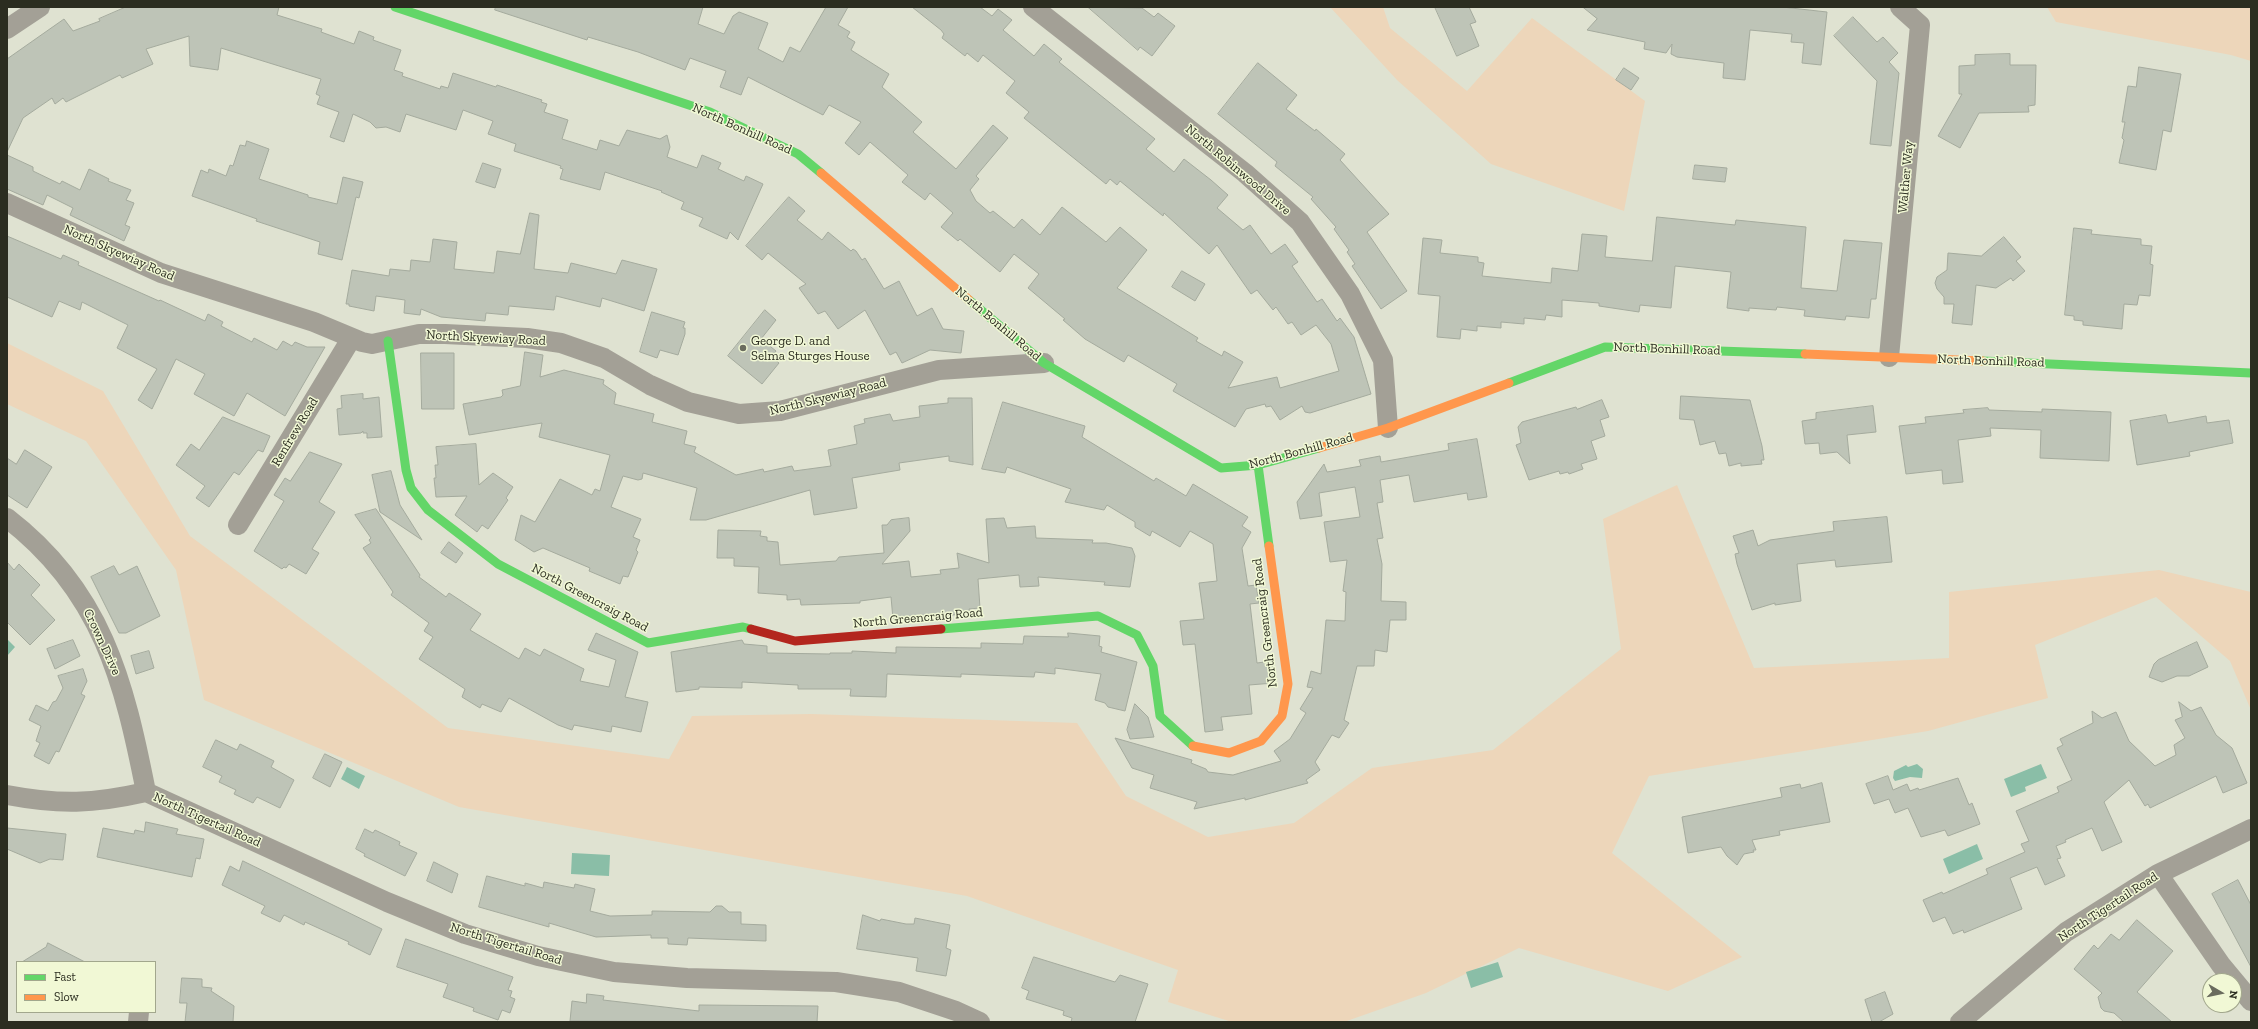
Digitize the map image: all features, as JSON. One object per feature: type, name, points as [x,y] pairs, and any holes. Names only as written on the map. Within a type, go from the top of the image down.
[{"type":"street","points":[[7,29],[40,7]]},
{"type":"street","name":"North Bonhill Road","points":[[395,7],[710,112],[798,154],[1044,363],[1221,468],[1258,465],[1388,428],[1605,347],[2251,372]]},
{"type":"street","name":"North Robinwood Drive","points":[[1033,7],[1245,172],[1300,222],[1350,294],[1383,360],[1388,428]]},
{"type":"street","name":"Walther Way","points":[[1889,357],[1920,25],[1900,7]]},
{"type":"street","name":"North Skyewiay Road","points":[[7,202],[161,273],[314,322],[351,339],[372,344],[419,334],[439,334],[527,338],[561,343],[604,358],[650,385],[688,402],[739,414],[780,411],[939,370],[1044,363]]},
{"type":"street","name":"Renfrew Road","points":[[238,525],[351,339]]},
{"type":"street","name":"North Greencraig Road","points":[[388,341],[406,470],[411,488],[428,510],[498,564],[648,643],[743,627],[795,641],[1098,616],[1137,635],[1153,666],[1160,716],[1190,745],[1230,753],[1261,741],[1282,716],[1288,684],[1258,465]]},
{"type":"street","name":"Crown Drive","points":[[7,518],[31,537],[68,577],[94,618],[118,672],[135,736],[146,792]]},
{"type":"street","name":"North Tigertail Road","points":[[7,795],[38,801],[80,803],[112,800],[146,792],[401,908],[465,934],[538,956],[614,972],[687,978],[836,982],[899,992],[956,1011],[980,1022]]},
{"type":"street","name":"North Tigertail Road","points":[[1960,1022],[2066,932],[2158,874],[2251,830]]},
{"type":"street","points":[[2158,874],[2221,965],[2251,1001]]},
{"type":"shaded area","points":[[1330,7],[1383,7],[1390,28],[1467,91],[1532,18],[1645,101],[1624,211],[1491,164],[1397,80]]},
{"type":"shaded area","points":[[2047,7],[2251,7],[2251,61],[2231,55],[2056,22]]},
{"type":"shaded area","points":[[7,343],[103,391],[190,536],[448,728],[669,759],[692,716],[811,714],[1077,723],[1126,796],[1208,837],[1294,823],[1372,768],[1493,750],[1621,649],[1603,519],[1677,485],[1754,668],[1949,658],[1949,592],[2159,570],[2251,592],[2251,710],[2230,661],[2156,597],[2035,645],[2048,698],[1928,731],[1649,776],[1612,853],[1742,957],[1668,991],[1519,948],[1426,993],[1344,1022],[1232,1022],[1168,1002],[1178,970],[967,896],[459,807],[204,700],[176,570],[86,441],[7,404]]},
{"type":"shaded area","points":[[7,639],[15,647],[7,656]]},
{"type":"shaded area","points":[[1917,764],[1923,769],[1922,778],[1910,777],[1895,781],[1893,778],[1894,771],[1906,765],[1908,767]]},
{"type":"shaded area","points":[[2041,764],[2047,778],[2025,787],[2026,791],[2011,797],[2004,779]]},
{"type":"shaded area","points":[[347,767],[365,776],[359,789],[341,779]]},
{"type":"shaded area","points":[[1977,844],[1983,859],[1949,874],[1943,859]]},
{"type":"shaded area","points":[[572,853],[610,855],[609,876],[571,874]]},
{"type":"shaded area","points":[[1498,962],[1503,977],[1471,988],[1466,972]]},
{"type":"building","points":[[126,7],[279,7],[277,15],[322,29],[321,32],[354,44],[359,31],[374,37],[373,40],[401,50],[394,70],[403,73],[402,76],[440,89],[441,86],[448,88],[453,73],[496,87],[497,85],[542,100],[541,102],[547,104],[544,112],[568,120],[562,139],[597,150],[600,140],[619,146],[627,130],[660,139],[667,135],[670,147],[667,157],[697,168],[702,155],[721,163],[718,169],[744,181],[746,176],[763,184],[738,240],[730,232],[727,239],[699,226],[703,218],[681,209],[684,202],[661,192],[662,191],[605,172],[600,190],[560,179],[563,169],[560,168],[561,166],[514,151],[516,144],[488,134],[493,121],[463,110],[456,130],[406,114],[400,132],[386,127],[376,128],[370,122],[353,114],[344,142],[330,137],[339,112],[317,104],[320,96],[316,94],[321,79],[221,48],[218,70],[190,66],[189,36],[146,49],[153,64],[122,78],[120,75],[66,102],[63,98],[55,104],[52,98],[23,118],[7,152],[7,59],[64,19],[73,31],[100,21],[99,19]]},
{"type":"building","points":[[496,7],[703,7],[698,24],[724,34],[733,16],[739,12],[768,23],[758,49],[783,62],[790,47],[800,52],[826,7],[848,7],[838,25],[850,32],[847,37],[855,42],[851,50],[889,74],[882,87],[922,122],[913,132],[956,169],[993,125],[1008,138],[976,176],[979,179],[970,190],[976,201],[990,213],[993,211],[1014,228],[1022,219],[1040,235],[1062,207],[1106,242],[1120,227],[1147,250],[1117,288],[1198,338],[1196,341],[1222,356],[1224,351],[1243,362],[1228,388],[1277,377],[1280,388],[1339,371],[1331,344],[1316,325],[1301,335],[1292,322],[1288,324],[1276,307],[1273,310],[1257,290],[1251,294],[1217,245],[1209,254],[1164,213],[1163,216],[1120,181],[1117,185],[1110,179],[1106,184],[1024,118],[1029,112],[1006,93],[1015,81],[983,55],[978,62],[967,53],[965,56],[942,38],[944,34],[941,30],[912,7],[980,7],[992,16],[998,9],[1012,20],[1003,30],[1034,56],[1044,44],[1062,59],[1059,62],[1155,139],[1146,149],[1174,172],[1184,159],[1228,195],[1217,208],[1243,230],[1250,225],[1271,254],[1285,244],[1298,262],[1292,266],[1317,302],[1322,299],[1337,321],[1340,318],[1354,337],[1371,394],[1310,413],[1305,412],[1302,406],[1280,420],[1271,406],[1266,407],[1265,404],[1246,409],[1235,427],[1173,391],[1177,384],[1128,355],[1124,362],[1085,339],[1063,320],[1065,319],[1028,288],[1039,274],[1014,254],[1000,272],[960,239],[958,241],[941,227],[953,213],[930,193],[925,200],[902,182],[908,175],[870,142],[859,155],[845,143],[861,122],[829,105],[823,115],[748,77],[741,95],[720,87],[726,71],[690,58],[685,70],[638,52],[588,37],[587,40],[495,10]]},
{"type":"building","points":[[1088,7],[1142,8],[1154,17],[1158,13],[1175,26],[1152,56],[1140,47],[1138,50]]},
{"type":"building","points":[[1435,7],[1469,7],[1476,22],[1470,24],[1479,46],[1457,56]]},
{"type":"building","points":[[1583,7],[1782,7],[1827,12],[1821,65],[1802,63],[1804,43],[1791,42],[1792,34],[1750,30],[1745,80],[1723,78],[1724,63],[1677,57],[1671,54],[1672,44],[1666,53],[1644,49],[1645,42],[1587,30],[1597,19]]},
{"type":"building","points":[[1853,17],[1877,42],[1883,37],[1898,53],[1889,62],[1899,73],[1891,146],[1870,144],[1877,81],[1834,36]]},
{"type":"building","points":[[2010,54],[2010,65],[2036,65],[2035,105],[2028,106],[2029,112],[1979,113],[1960,148],[1938,136],[1962,94],[1959,94],[1959,66],[1975,65],[1975,55]]},
{"type":"building","points":[[1258,63],[1297,95],[1286,109],[1315,131],[1316,129],[1345,154],[1340,160],[1389,214],[1367,232],[1407,291],[1381,309],[1352,266],[1355,264],[1347,252],[1349,250],[1334,229],[1336,227],[1311,199],[1313,197],[1275,166],[1277,162],[1218,114]]},
{"type":"building","points":[[2139,67],[2181,74],[2171,132],[2163,130],[2156,170],[2119,163],[2124,140],[2122,138],[2125,122],[2122,122],[2128,86],[2136,87]]},
{"type":"building","points":[[1624,68],[1639,78],[1631,90],[1616,80]]},
{"type":"building","points":[[247,141],[269,149],[259,179],[308,195],[308,197],[337,204],[343,177],[363,182],[359,198],[356,197],[342,260],[318,254],[320,242],[256,221],[257,219],[192,196],[201,170],[208,173],[209,169],[226,176],[230,165],[233,166],[240,145],[245,146]]},
{"type":"building","points":[[7,155],[33,167],[33,171],[60,184],[62,181],[80,190],[89,169],[109,179],[108,181],[131,190],[126,200],[134,203],[125,225],[130,227],[124,241],[70,215],[73,208],[47,195],[43,205],[7,189]]},
{"type":"building","points":[[483,163],[501,169],[495,188],[476,182]]},
{"type":"building","points":[[1695,165],[1727,168],[1725,182],[1693,179]]},
{"type":"building","points":[[789,197],[805,211],[797,220],[822,240],[828,232],[851,251],[853,249],[856,251],[862,260],[865,258],[884,289],[899,281],[917,316],[932,308],[943,329],[964,331],[961,353],[930,350],[902,363],[896,352],[890,355],[865,310],[838,329],[825,311],[818,314],[799,288],[806,284],[768,253],[762,260],[746,246]]},
{"type":"building","points":[[530,213],[539,215],[534,269],[568,273],[571,263],[616,274],[622,260],[657,269],[644,311],[602,298],[600,307],[556,296],[554,310],[509,306],[508,315],[486,313],[485,321],[441,317],[421,309],[420,315],[404,313],[405,300],[376,296],[374,311],[349,306],[349,304],[346,304],[352,270],[389,276],[390,269],[410,271],[411,260],[430,262],[433,239],[457,242],[454,269],[494,273],[497,251],[520,254]]},
{"type":"building","points":[[1657,217],[1735,225],[1736,220],[1806,227],[1801,288],[1837,291],[1844,240],[1882,243],[1876,299],[1871,299],[1869,318],[1846,316],[1845,320],[1804,316],[1805,310],[1777,307],[1776,310],[1749,308],[1749,311],[1727,308],[1731,272],[1675,266],[1671,308],[1640,305],[1639,312],[1599,306],[1599,303],[1562,300],[1562,317],[1546,315],[1545,320],[1524,318],[1524,324],[1501,322],[1501,328],[1477,326],[1477,331],[1461,329],[1460,339],[1437,337],[1440,296],[1418,294],[1423,238],[1442,240],[1440,253],[1478,257],[1478,262],[1484,263],[1482,276],[1551,283],[1552,268],[1578,271],[1582,234],[1607,236],[1605,257],[1652,261]]},
{"type":"building","points":[[2074,228],[2092,230],[2091,234],[2141,239],[2141,245],[2152,246],[2150,264],[2153,265],[2150,296],[2139,295],[2137,305],[2124,304],[2122,329],[2083,325],[2083,321],[2074,320],[2074,316],[2065,315]]},
{"type":"building","points":[[7,236],[61,259],[63,255],[79,262],[78,265],[205,321],[208,314],[223,322],[221,326],[252,342],[254,338],[277,350],[283,341],[292,346],[295,342],[307,347],[325,347],[285,416],[247,393],[234,416],[194,394],[205,374],[176,359],[152,409],[138,400],[157,369],[117,348],[128,325],[82,302],[80,310],[59,301],[52,317],[7,297]]},
{"type":"building","points":[[2004,237],[2021,257],[2016,261],[2025,271],[2013,281],[2011,278],[1996,288],[1976,285],[1972,325],[1952,323],[1954,304],[1944,304],[1944,297],[1937,289],[1935,283],[1937,277],[1947,270],[1948,253],[1981,256]]},
{"type":"building","points":[[1182,271],[1205,284],[1195,301],[1172,287]]},
{"type":"building","name":"George D. and Selma Sturges House","points":[[765,310],[776,320],[761,339],[776,351],[772,357],[779,363],[762,384],[728,356]]},
{"type":"building","points":[[652,312],[685,322],[683,328],[685,328],[685,334],[678,355],[660,350],[657,358],[640,352]]},
{"type":"building","points":[[525,352],[543,355],[540,377],[564,370],[604,380],[603,384],[616,393],[614,404],[654,414],[652,422],[687,431],[684,444],[696,447],[694,452],[736,475],[763,469],[764,472],[792,466],[794,471],[831,466],[828,450],[857,444],[854,426],[865,423],[864,419],[890,414],[893,421],[920,417],[919,406],[948,403],[948,398],[972,398],[973,465],[949,461],[949,456],[899,463],[900,470],[852,478],[857,508],[814,515],[810,490],[706,520],[690,520],[697,488],[643,473],[642,479],[638,480],[623,476],[611,507],[641,519],[633,537],[640,540],[636,550],[638,552],[628,577],[623,576],[620,584],[589,571],[590,568],[543,548],[534,552],[515,540],[521,515],[535,522],[560,479],[592,495],[595,489],[600,491],[610,455],[539,437],[542,423],[469,435],[463,404],[501,397],[503,395],[502,390],[520,386]]},
{"type":"building","points":[[421,353],[454,353],[454,409],[422,409]]},
{"type":"building","points":[[363,394],[363,399],[379,397],[382,437],[367,438],[367,433],[363,433],[363,431],[361,433],[339,435],[337,409],[342,408],[341,396]]},
{"type":"building","points":[[1681,396],[1750,400],[1762,446],[1764,460],[1761,460],[1762,464],[1741,466],[1741,463],[1729,466],[1726,453],[1719,454],[1715,441],[1700,445],[1694,420],[1680,419]]},
{"type":"building","points":[[1602,400],[1609,417],[1600,420],[1605,436],[1591,441],[1597,459],[1581,464],[1583,469],[1569,474],[1568,472],[1560,474],[1559,471],[1529,480],[1516,445],[1521,443],[1518,427],[1522,422],[1576,407],[1577,409]]},
{"type":"building","points":[[1003,402],[1085,426],[1082,437],[1154,481],[1156,478],[1186,496],[1193,484],[1248,517],[1242,526],[1251,532],[1242,548],[1248,586],[1256,585],[1259,603],[1250,604],[1257,663],[1272,661],[1274,683],[1249,685],[1252,714],[1221,717],[1223,730],[1205,732],[1195,644],[1183,645],[1180,621],[1204,619],[1199,583],[1217,581],[1213,544],[1190,531],[1180,547],[1152,531],[1150,536],[1135,527],[1135,522],[1107,505],[1104,510],[1065,502],[1071,489],[1007,467],[1005,473],[982,469]]},
{"type":"building","points":[[1873,406],[1876,432],[1847,435],[1850,464],[1837,452],[1820,454],[1819,443],[1805,444],[1802,421],[1816,419],[1816,413]]},
{"type":"building","points":[[1988,408],[1989,410],[2042,412],[2042,409],[2111,412],[2109,461],[2040,458],[2041,430],[1990,428],[1991,436],[1958,440],[1963,482],[1943,484],[1942,470],[1906,474],[1899,426],[1926,423],[1925,417],[1964,413],[1963,410]]},
{"type":"building","points":[[2166,415],[2168,423],[2206,416],[2207,423],[2229,420],[2233,443],[2189,452],[2190,456],[2137,465],[2130,421]]},
{"type":"building","points":[[223,417],[270,436],[263,452],[258,450],[239,475],[234,472],[209,507],[196,498],[205,486],[176,465],[191,444],[199,450]]},
{"type":"building","points":[[1477,439],[1487,497],[1468,500],[1467,493],[1414,502],[1409,475],[1380,480],[1383,502],[1377,503],[1383,538],[1377,539],[1382,564],[1381,601],[1406,602],[1406,620],[1390,620],[1387,652],[1375,650],[1374,666],[1357,666],[1344,720],[1349,723],[1339,738],[1332,735],[1315,762],[1320,770],[1306,780],[1308,783],[1245,800],[1245,798],[1194,809],[1197,802],[1150,788],[1154,775],[1132,768],[1115,738],[1192,760],[1191,763],[1206,769],[1208,772],[1233,775],[1281,761],[1274,751],[1290,739],[1306,713],[1300,709],[1313,688],[1307,687],[1311,671],[1321,674],[1326,620],[1345,621],[1346,592],[1343,591],[1347,560],[1330,562],[1324,522],[1360,517],[1355,487],[1319,493],[1322,516],[1300,519],[1297,502],[1324,464],[1327,472],[1361,466],[1359,460],[1380,456],[1381,462],[1449,450],[1448,444]]},
{"type":"building","points":[[476,444],[479,485],[493,473],[513,487],[506,498],[508,500],[488,529],[482,525],[477,532],[455,515],[467,496],[436,497],[434,478],[436,478],[435,465],[438,465],[436,447]]},
{"type":"building","points":[[25,450],[52,467],[27,508],[7,495],[7,458],[16,464]]},
{"type":"building","points":[[310,452],[342,464],[319,502],[335,512],[312,549],[319,553],[306,574],[289,564],[286,568],[284,567],[282,569],[254,551],[284,501],[274,495],[285,478],[290,481]]},
{"type":"building","points":[[391,471],[400,505],[422,540],[380,512],[372,475]]},
{"type":"building","points":[[376,509],[420,575],[419,577],[446,597],[449,593],[481,614],[470,630],[519,659],[525,648],[540,656],[544,649],[584,669],[580,681],[609,687],[616,660],[588,650],[596,633],[638,652],[625,697],[648,702],[641,732],[612,726],[611,732],[574,725],[572,730],[558,725],[509,698],[501,712],[482,704],[480,708],[462,697],[465,689],[419,659],[433,637],[424,631],[429,623],[391,595],[393,592],[363,548],[371,543],[369,540],[371,538],[355,515]]},
{"type":"building","points":[[1887,517],[1892,562],[1836,567],[1835,560],[1797,564],[1801,601],[1775,605],[1775,603],[1752,610],[1737,564],[1735,554],[1739,553],[1733,536],[1753,530],[1758,546],[1770,540],[1834,531],[1833,522]]},
{"type":"building","points":[[909,518],[910,531],[882,564],[909,561],[911,577],[941,574],[940,570],[959,568],[957,553],[989,563],[986,519],[1004,518],[1007,528],[1035,526],[1036,538],[1093,540],[1092,543],[1106,543],[1132,548],[1135,556],[1130,587],[1104,585],[1105,582],[1038,577],[1039,586],[1020,587],[1019,575],[978,579],[980,608],[969,609],[970,612],[953,615],[893,619],[891,597],[860,601],[860,603],[801,605],[800,599],[787,600],[787,595],[758,593],[759,567],[734,566],[734,558],[717,558],[718,530],[761,531],[760,536],[767,537],[767,541],[778,542],[780,565],[836,561],[839,557],[884,553],[882,525],[887,525],[891,520]]},
{"type":"building","points":[[449,542],[463,553],[456,563],[441,553]]},
{"type":"building","points":[[7,562],[14,570],[19,564],[40,585],[31,595],[55,620],[30,645],[7,622]]},
{"type":"building","points":[[114,566],[119,575],[137,566],[160,616],[126,633],[119,633],[91,577]]},
{"type":"building","points":[[1068,633],[1100,636],[1099,646],[1102,647],[1101,652],[1137,662],[1125,711],[1108,707],[1105,703],[1095,700],[1101,674],[1055,668],[1055,674],[1035,672],[1034,677],[961,674],[961,677],[887,674],[886,697],[850,696],[851,689],[798,689],[798,685],[742,682],[742,688],[699,687],[699,689],[676,692],[671,652],[742,640],[744,644],[767,646],[767,653],[830,654],[852,653],[852,651],[896,653],[896,647],[981,648],[981,643],[1023,644],[1024,636],[1068,637]]},
{"type":"building","points":[[73,640],[80,656],[55,669],[47,649]]},
{"type":"building","points":[[2197,642],[2208,667],[2189,676],[2177,676],[2162,682],[2149,677],[2154,664],[2158,660]]},
{"type":"building","points":[[149,651],[154,668],[136,674],[131,656]]},
{"type":"building","points":[[83,669],[87,681],[81,694],[85,696],[59,752],[56,751],[49,764],[34,756],[40,743],[36,741],[41,726],[29,720],[36,705],[48,711],[53,702],[56,701],[63,688],[58,676]]},
{"type":"building","points":[[2179,702],[2191,711],[2201,707],[2216,735],[2232,748],[2247,783],[2223,793],[2216,776],[2150,808],[2148,804],[2145,806],[2129,780],[2104,802],[2122,842],[2102,851],[2092,828],[2065,840],[2066,842],[2056,846],[2061,858],[2057,859],[2065,876],[2045,885],[2037,867],[2010,878],[2022,909],[1964,933],[1963,930],[1953,934],[1945,917],[1933,922],[1923,900],[1942,892],[1943,894],[1988,874],[1986,869],[2025,852],[2021,844],[2029,841],[2016,811],[2059,792],[2057,787],[2072,780],[2057,748],[2063,745],[2060,739],[2093,723],[2092,711],[2102,718],[2116,712],[2129,741],[2155,766],[2176,755],[2174,745],[2185,738],[2175,720],[2182,717]]},
{"type":"building","points":[[1135,704],[1148,717],[1154,737],[1130,739],[1127,730]]},
{"type":"building","points":[[216,740],[237,750],[240,744],[274,761],[271,767],[294,780],[280,808],[257,797],[253,803],[234,794],[236,790],[219,782],[222,776],[203,767]]},
{"type":"building","points":[[325,754],[342,762],[330,787],[313,778]]},
{"type":"building","points":[[1888,776],[1893,790],[1907,784],[1910,791],[1918,788],[1919,790],[1958,778],[1969,805],[1972,803],[1980,824],[1948,836],[1945,830],[1921,837],[1908,808],[1895,813],[1889,799],[1874,804],[1866,784]]},
{"type":"building","points":[[1822,783],[1830,822],[1779,831],[1780,835],[1752,840],[1756,850],[1753,850],[1754,852],[1744,854],[1737,865],[1727,856],[1721,847],[1688,853],[1682,817],[1782,797],[1780,788],[1800,784],[1801,788]]},
{"type":"building","points":[[146,822],[178,829],[176,834],[204,839],[200,859],[196,858],[192,877],[97,857],[103,828],[134,834],[135,830],[144,832]]},
{"type":"building","points":[[7,828],[66,834],[63,860],[50,859],[40,863],[7,849]]},
{"type":"building","points":[[365,829],[373,833],[375,830],[400,842],[399,845],[417,853],[405,876],[364,856],[365,854],[356,849]]},
{"type":"building","points":[[243,861],[382,929],[370,955],[348,944],[349,942],[305,922],[304,925],[284,915],[280,922],[261,913],[265,906],[222,885],[230,866],[239,871]]},
{"type":"building","points":[[434,862],[458,874],[452,893],[427,881]]},
{"type":"building","points":[[487,876],[525,886],[525,883],[543,888],[544,882],[574,888],[575,884],[595,889],[590,911],[610,916],[652,915],[652,911],[710,912],[716,906],[722,906],[729,912],[741,912],[741,924],[766,925],[766,941],[688,938],[687,945],[668,944],[668,938],[651,938],[651,935],[596,937],[549,923],[549,927],[479,907]]},
{"type":"building","points":[[2238,880],[2251,905],[2251,967],[2212,894]]},
{"type":"building","points":[[863,915],[880,921],[881,919],[906,924],[914,924],[915,918],[950,925],[946,948],[951,950],[946,976],[916,971],[918,958],[857,949]]},
{"type":"building","points":[[2137,920],[2173,951],[2137,992],[2172,1022],[2124,1022],[2114,1013],[2104,1011],[2101,1008],[2098,997],[2102,993],[2074,969],[2094,945],[2098,949],[2111,934],[2119,940]]},
{"type":"building","points":[[406,939],[513,977],[508,990],[512,991],[510,997],[515,999],[510,1013],[502,1010],[498,1020],[473,1011],[474,1008],[443,997],[448,984],[397,967]]},
{"type":"building","points":[[48,943],[83,961],[24,961],[46,947]]},
{"type":"building","points":[[1034,957],[1115,982],[1120,975],[1148,984],[1135,1022],[1071,1022],[1072,1018],[1063,1015],[1064,1011],[1026,999],[1029,991],[1022,988]]},
{"type":"building","points":[[182,978],[202,979],[202,987],[212,988],[211,991],[234,1006],[233,1022],[185,1022],[187,1003],[180,1003]]},
{"type":"building","points":[[1885,992],[1893,1014],[1879,1022],[1872,1022],[1865,1000]]},
{"type":"building","points":[[587,994],[604,996],[603,1000],[699,1011],[699,1005],[818,1006],[817,1022],[570,1021],[572,1001],[586,1003]]},
{"type":"traffic: fast","points":[[395,7],[710,112],[798,154],[821,173]]},
{"type":"traffic: fast","points":[[969,300],[1044,363],[1221,468],[1258,465],[1319,448]]},
{"type":"traffic: fast","points":[[388,341],[406,470],[411,488],[428,510],[498,564],[648,643],[743,627],[751,629]]},
{"type":"traffic: fast","points":[[1509,383],[1605,347],[1805,354]]},
{"type":"traffic: fast","points":[[1983,361],[2251,373]]},
{"type":"traffic: fast","points":[[1258,465],[1269,546]]},
{"type":"traffic: fast","points":[[941,629],[1098,616],[1137,635],[1153,666],[1160,716],[1193,746]]},
{"type":"traffic: slow","points":[[821,173],[969,300]]},
{"type":"traffic: slow","points":[[1805,354],[1983,361]]},
{"type":"traffic: slow","points":[[1319,448],[1388,428],[1509,383]]},
{"type":"traffic: slow","points":[[1193,746],[1229,753],[1261,741],[1282,716],[1288,684],[1269,546]]},
{"type":"traffic: jam","points":[[751,629],[795,641],[941,629]]},
{"type":"place","name":"George D. and Selma Sturges House","points":[[743,348]]}]
